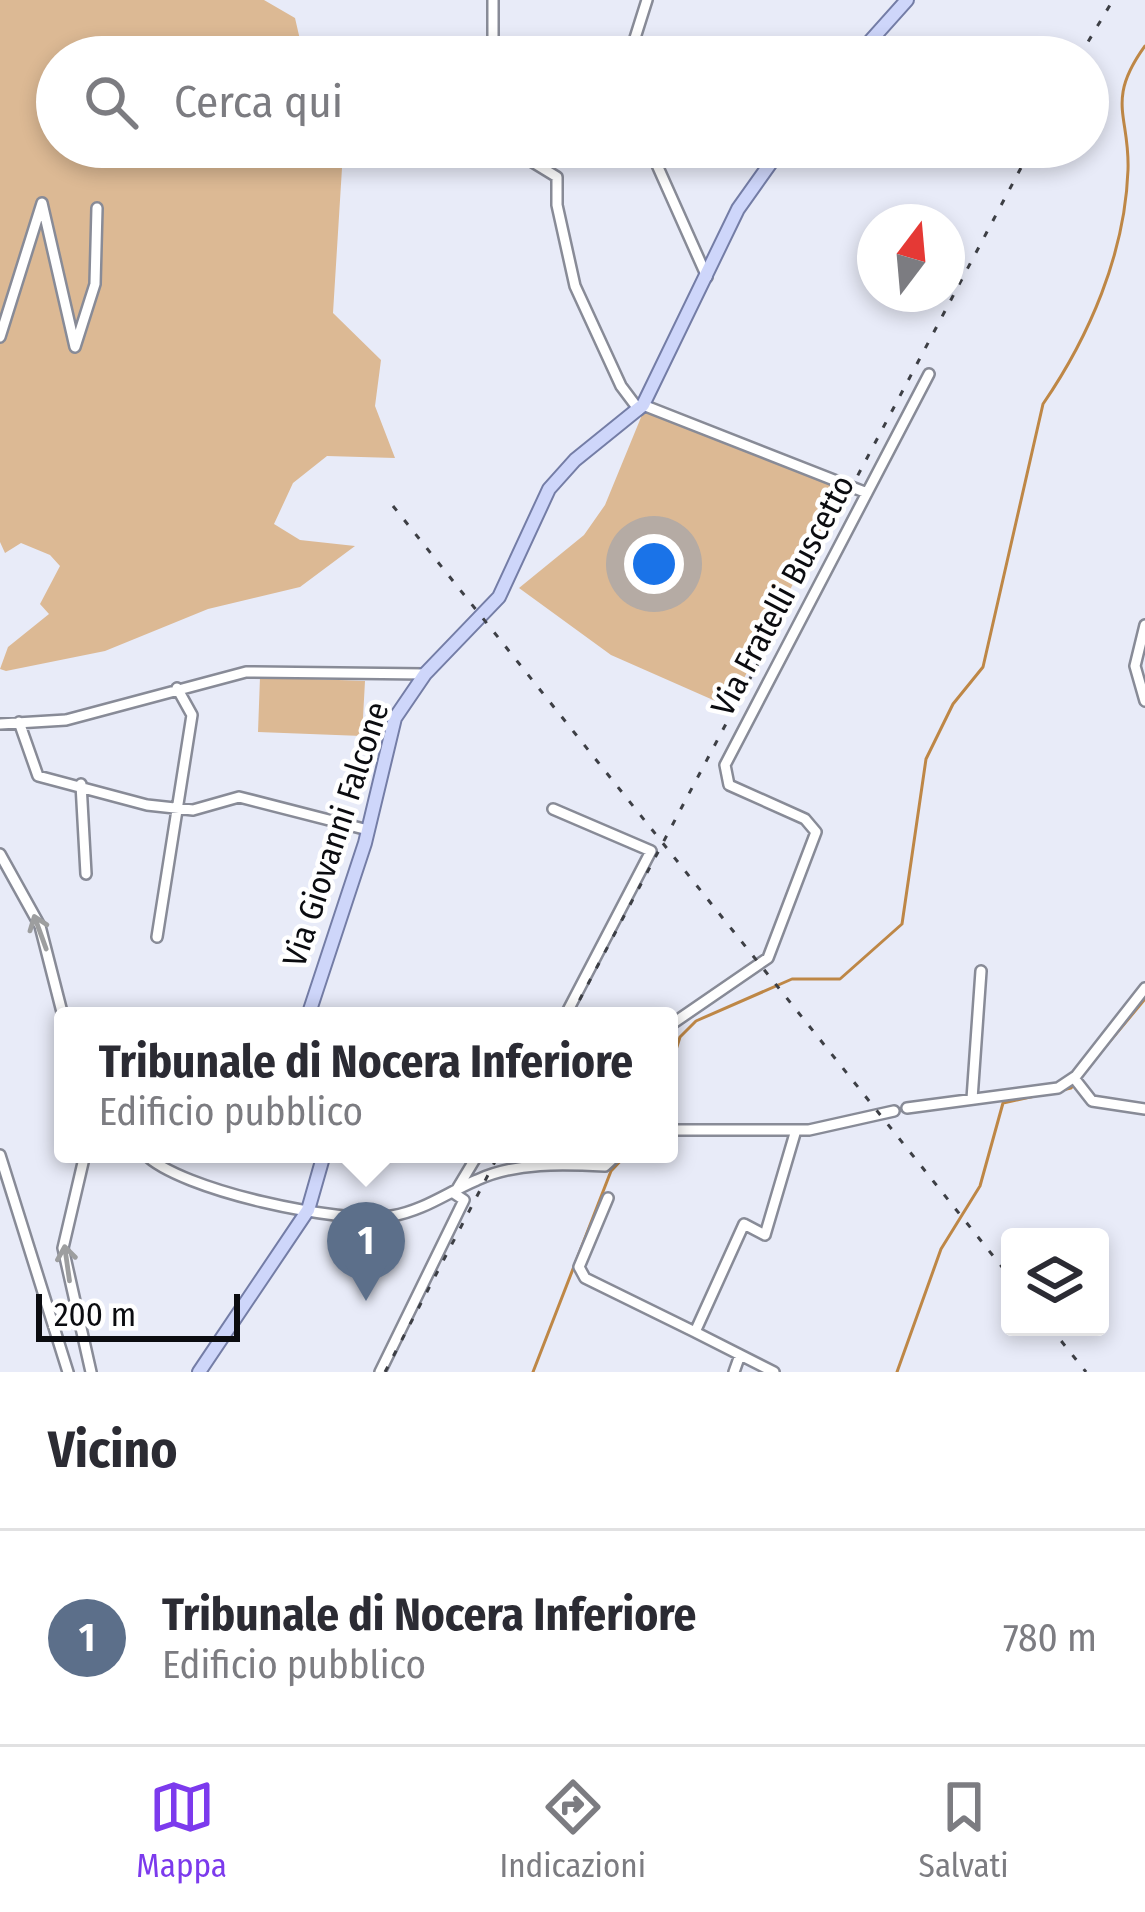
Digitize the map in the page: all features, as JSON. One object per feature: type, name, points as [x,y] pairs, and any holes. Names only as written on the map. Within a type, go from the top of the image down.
[{"type":"main road","points":[[871,36],[891,7],[907,0]]},
{"type":"main road","points":[[641,407],[748,192],[766,168]]},
{"type":"main road","name":"Via Giovanni Falcone","points":[[311,1007],[368,830],[386,744],[410,694],[499,597],[549,489],[575,460],[641,407]]},
{"type":"main road","points":[[200,1372],[308,1210],[321,1163]]},
{"type":"street","points":[[493,0],[493,36]]},
{"type":"street","points":[[639,36],[647,0]]},
{"type":"street","points":[[542,168],[557,177],[556,205],[574,286],[596,322],[621,386],[641,407],[867,493]]},
{"type":"street","points":[[658,168],[707,277]]},
{"type":"street","points":[[0,337],[42,203],[75,347],[95,284],[97,208]]},
{"type":"street","name":"Via Fratelli Buscetto","points":[[678,1020],[768,958],[816,832],[805,818],[729,785],[725,765],[928,374]]},
{"type":"street","points":[[1145,625],[1135,666],[1145,701]]},
{"type":"street","points":[[0,724],[66,720],[246,672],[425,674]]},
{"type":"street","points":[[389,675],[410,694]]},
{"type":"street","points":[[157,938],[192,715],[177,688]]},
{"type":"street","points":[[19,722],[38,776],[178,810],[239,797],[368,830]]},
{"type":"street","points":[[81,784],[86,874]]},
{"type":"street","points":[[553,809],[651,851],[570,1007]]},
{"type":"street","points":[[0,854],[40,926],[61,1007]]},
{"type":"street","points":[[972,1100],[981,971]]},
{"type":"street","points":[[907,1108],[1058,1088],[1076,1081],[1145,988]]},
{"type":"street","points":[[1076,1081],[1092,1101],[1145,1109]]},
{"type":"street","points":[[678,1130],[796,1130],[894,1111]]},
{"type":"street","points":[[695,1332],[744,1224],[765,1234],[796,1130]]},
{"type":"street","points":[[0,1156],[68,1372]]},
{"type":"street","points":[[83,1163],[63,1248],[91,1372]]},
{"type":"street","points":[[154,1163],[160,1170],[239,1196],[308,1210],[388,1217],[455,1194],[495,1174],[551,1164],[607,1163]]},
{"type":"street","points":[[455,1194],[473,1163]]},
{"type":"street","points":[[380,1372],[464,1200],[455,1194]]},
{"type":"street","points":[[608,1198],[579,1267],[585,1278],[774,1372]]},
{"type":"street","points":[[734,1372],[740,1355]]},
{"type":"shaded area","points":[[0,0],[264,0],[295,18],[299,36],[36,36],[36,168],[342,168],[333,313],[381,360],[375,406],[395,458],[327,456],[293,483],[274,524],[300,540],[355,546],[300,587],[208,609],[105,651],[6,671],[0,669],[8,647],[49,614],[40,604],[60,566],[50,555],[21,543],[5,553],[0,542]]},
{"type":"shaded area","points":[[644,410],[843,488],[729,707],[611,655],[519,588],[584,535],[605,505]]},
{"type":"shaded area","points":[[260,677],[365,681],[362,736],[258,732]]},
{"type":"waterway","points":[[678,1043],[696,1021],[792,979],[840,979],[902,924],[926,759],[953,704],[983,667],[1043,404],[1089,323],[1112,263],[1128,170],[1123,95],[1145,46]]},
{"type":"waterway","points":[[897,1372],[941,1249],[980,1186],[1003,1103],[1071,1088],[1145,999]]},
{"type":"waterway","points":[[533,1372],[611,1171],[619,1163]]},
{"type":"railway","points":[[1092,36],[1113,0]]},
{"type":"railway","points":[[576,1007],[1021,168]]},
{"type":"railway","points":[[393,506],[1001,1266]]},
{"type":"railway","points":[[385,1372],[494,1163]]},
{"type":"railway","points":[[1057,1336],[1086,1372]]},
{"type":"place","name":"Tribunale di Nocera Inferiore","points":[[366,1301]]}]
